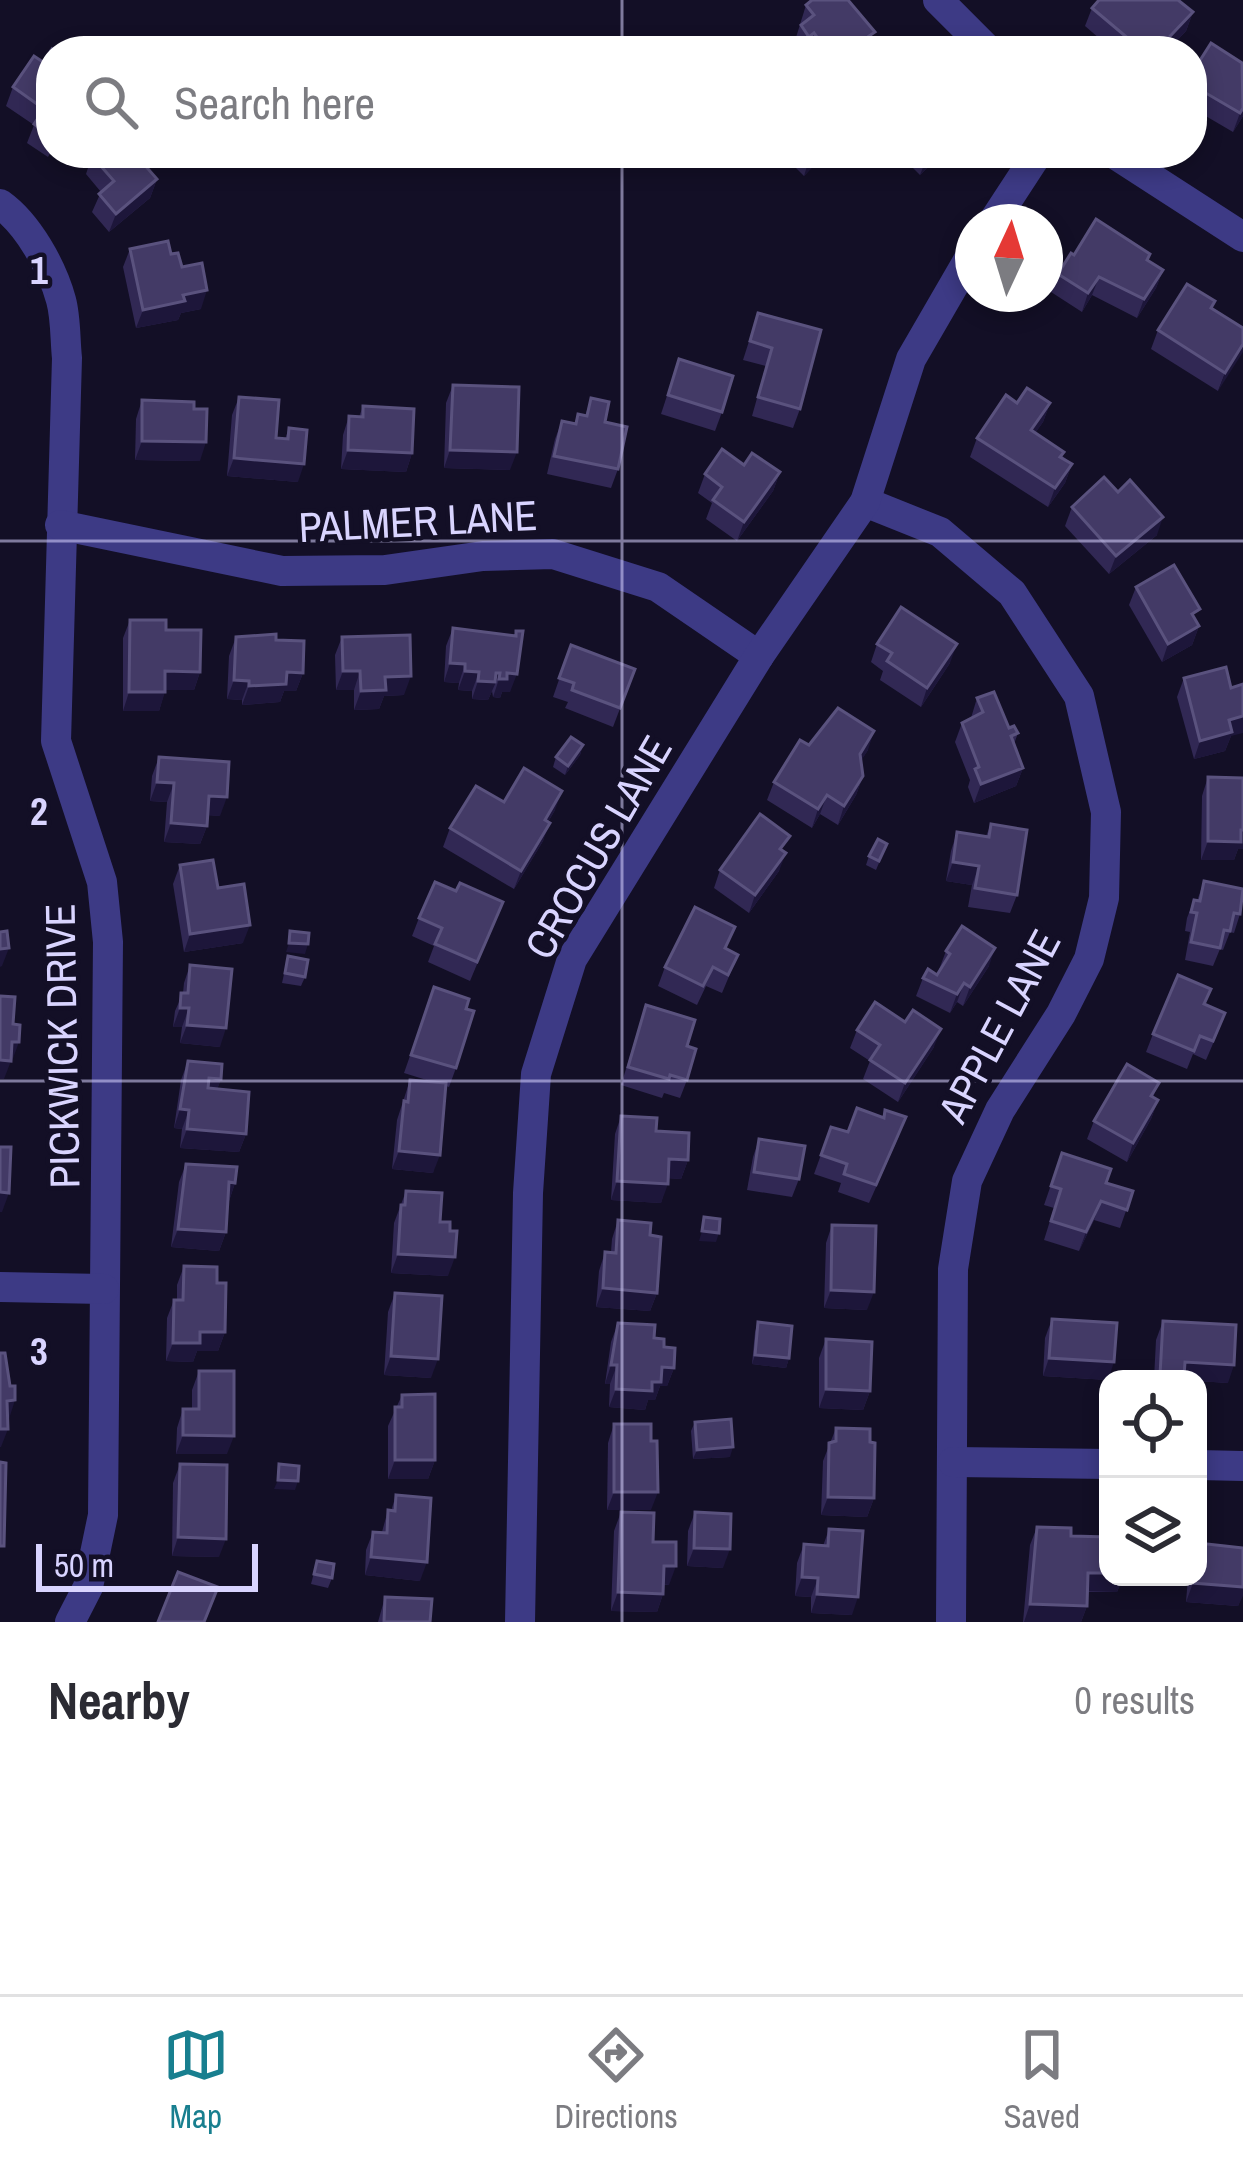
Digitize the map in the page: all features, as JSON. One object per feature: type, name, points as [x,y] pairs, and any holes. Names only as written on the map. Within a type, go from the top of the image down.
[{"type":"street","points":[[938,0],[974,36]]},
{"type":"street","points":[[1005,204],[1028,168]]},
{"type":"street","points":[[1136,168],[1243,237]]},
{"type":"street","name":"PICKWICK DRIVE","points":[[0,204],[13,213],[42,257],[62,302],[67,358],[56,741],[102,881],[108,942],[103,1515],[88,1587],[70,1622]]},
{"type":"street","name":"CROCUS LANE","points":[[520,1622],[528,1193],[536,1074],[572,959],[759,656],[865,502],[911,359],[955,283]]},
{"type":"street","name":"APPLE LANE","points":[[865,502],[940,532],[1012,593],[1079,696],[1106,812],[1104,898],[1089,959],[1000,1110],[967,1181],[953,1269],[951,1622]]},
{"type":"street","name":"PALMER LANE","points":[[60,525],[282,571],[385,570],[484,556],[553,554],[658,587],[759,656]]},
{"type":"street","points":[[0,1287],[104,1289]]},
{"type":"street","points":[[953,1462],[1099,1464]]},
{"type":"street","points":[[1207,1465],[1243,1466]]},
{"type":"building","points":[[812,0],[848,0],[875,32],[869,36],[808,36],[801,25],[814,15],[806,5]]},
{"type":"building","points":[[1099,0],[1178,0],[1193,12],[1170,36],[1125,36],[1092,8]]},
{"type":"building","points":[[1211,43],[1242,63],[1240,113],[1207,94]]},
{"type":"building","points":[[36,57],[36,103],[13,87]]},
{"type":"building","points":[[103,168],[147,168],[157,179],[116,214],[99,194],[114,181]]},
{"type":"building","points":[[1096,219],[1150,254],[1147,260],[1163,270],[1144,299],[1099,277],[1088,293],[1063,277],[1063,266]]},
{"type":"building","points":[[168,241],[182,267],[202,263],[207,290],[183,295],[185,301],[143,310],[130,249]]},
{"type":"building","points":[[1187,284],[1215,301],[1211,308],[1243,328],[1243,344],[1225,373],[1158,330]]},
{"type":"building","points":[[758,313],[821,330],[800,409],[758,397],[772,348],[750,341]]},
{"type":"building","points":[[679,359],[733,376],[722,412],[668,395]]},
{"type":"building","points":[[453,385],[519,387],[517,452],[450,450]]},
{"type":"building","points":[[1027,388],[1050,403],[1031,430],[1064,452],[1060,457],[1072,464],[1055,488],[977,438],[1006,395],[1017,403]]},
{"type":"building","points":[[239,397],[279,400],[276,438],[288,439],[289,428],[307,430],[304,464],[234,458]]},
{"type":"building","points":[[591,398],[609,402],[605,422],[627,427],[618,469],[554,456],[562,421],[576,424],[578,414],[587,416]]},
{"type":"building","points":[[142,400],[194,402],[194,409],[207,409],[206,442],[142,441]]},
{"type":"building","points":[[363,406],[414,409],[412,453],[348,450],[349,416],[363,417]]},
{"type":"building","points":[[722,449],[744,465],[752,453],[780,472],[744,522],[713,500],[722,487],[705,474]]},
{"type":"building","points":[[1104,477],[1118,492],[1130,480],[1163,517],[1116,556],[1072,507]]},
{"type":"building","points":[[1174,565],[1200,609],[1192,614],[1199,626],[1168,644],[1136,587]]},
{"type":"building","points":[[901,607],[957,644],[927,688],[887,661],[892,653],[877,644]]},
{"type":"building","points":[[130,620],[166,620],[166,630],[201,630],[200,672],[165,671],[165,692],[129,692]]},
{"type":"building","points":[[453,628],[516,636],[516,631],[523,631],[517,674],[507,673],[507,679],[499,679],[496,673],[495,682],[478,681],[479,672],[450,663]]},
{"type":"building","points":[[276,634],[276,640],[304,641],[303,673],[287,672],[286,684],[249,686],[249,681],[234,680],[236,637]]},
{"type":"building","points":[[410,635],[411,676],[385,677],[386,690],[361,691],[360,671],[343,671],[342,637]]},
{"type":"building","points":[[571,645],[635,669],[620,708],[572,690],[574,683],[559,678]]},
{"type":"building","points":[[1226,667],[1231,688],[1243,684],[1243,716],[1229,720],[1232,732],[1200,741],[1184,678]]},
{"type":"building","points":[[994,692],[1009,728],[1014,726],[1018,733],[1011,736],[1023,768],[981,784],[962,723],[983,712],[977,698]]},
{"type":"building","points":[[838,708],[874,731],[860,754],[863,776],[844,806],[827,795],[818,809],[774,782],[800,740],[809,745]]},
{"type":"building","points":[[571,737],[583,745],[568,766],[556,757]]},
{"type":"building","points":[[159,757],[229,762],[227,797],[209,796],[207,826],[171,823],[174,783],[157,782]]},
{"type":"building","points":[[524,768],[562,791],[545,820],[550,823],[521,871],[450,828],[476,786],[504,802]]},
{"type":"building","points":[[1208,777],[1243,778],[1241,842],[1208,841]]},
{"type":"building","points":[[760,814],[790,836],[780,849],[786,853],[755,895],[720,870]]},
{"type":"building","points":[[991,824],[1027,830],[1017,895],[975,888],[979,866],[953,862],[957,832],[989,837]]},
{"type":"building","points":[[878,839],[887,844],[879,861],[869,856]]},
{"type":"building","points":[[213,860],[218,888],[244,884],[250,925],[190,934],[180,865]]},
{"type":"building","points":[[1204,881],[1243,889],[1240,914],[1234,913],[1230,931],[1224,930],[1220,948],[1191,942],[1197,913],[1191,912],[1194,900],[1200,901]]},
{"type":"building","points":[[435,882],[456,891],[460,883],[503,902],[477,962],[435,944],[442,928],[419,918]]},
{"type":"building","points":[[695,907],[735,927],[725,948],[738,955],[728,975],[713,967],[703,986],[665,967]]},
{"type":"building","points":[[962,926],[995,948],[970,987],[964,983],[957,994],[923,978],[928,969],[937,975]]},
{"type":"building","points":[[7,931],[9,948],[0,949],[0,932]]},
{"type":"building","points":[[290,931],[309,933],[308,944],[289,943]]},
{"type":"building","points":[[288,956],[308,960],[305,977],[285,973]]},
{"type":"building","points":[[190,965],[232,969],[226,1028],[187,1025],[189,1008],[180,1008],[181,993],[188,993]]},
{"type":"building","points":[[1178,975],[1211,989],[1204,1004],[1225,1013],[1213,1041],[1200,1036],[1194,1051],[1153,1034]]},
{"type":"building","points":[[434,987],[469,999],[466,1009],[474,1011],[456,1068],[411,1055]]},
{"type":"building","points":[[0,996],[15,997],[13,1024],[20,1025],[19,1042],[12,1042],[11,1061],[0,1060]]},
{"type":"building","points":[[875,1002],[905,1022],[913,1010],[941,1029],[905,1083],[870,1060],[880,1045],[857,1030]]},
{"type":"building","points":[[646,1005],[695,1020],[687,1046],[696,1049],[687,1080],[628,1067]]},
{"type":"building","points":[[188,1061],[222,1064],[221,1079],[209,1078],[208,1088],[249,1092],[246,1134],[187,1129],[189,1110],[180,1109]]},
{"type":"building","points":[[1127,1064],[1159,1083],[1151,1096],[1158,1100],[1133,1143],[1094,1121]]},
{"type":"building","points":[[410,1080],[446,1083],[440,1155],[399,1151]]},
{"type":"building","points":[[857,1108],[884,1118],[885,1110],[906,1117],[876,1185],[844,1174],[847,1164],[821,1155],[831,1127],[848,1132]]},
{"type":"building","points":[[621,1116],[657,1118],[656,1131],[689,1133],[688,1160],[669,1159],[668,1184],[617,1181]]},
{"type":"building","points":[[759,1139],[805,1146],[799,1179],[754,1172]]},
{"type":"building","points":[[0,1147],[11,1147],[9,1193],[0,1192]]},
{"type":"building","points":[[1062,1153],[1111,1169],[1106,1183],[1133,1191],[1127,1210],[1101,1201],[1086,1232],[1051,1221],[1061,1189],[1051,1186]]},
{"type":"building","points":[[186,1164],[237,1167],[235,1183],[229,1182],[226,1232],[178,1229]]},
{"type":"building","points":[[406,1191],[442,1193],[440,1222],[450,1222],[450,1231],[457,1231],[455,1257],[398,1254]]},
{"type":"building","points":[[704,1217],[720,1219],[719,1233],[702,1231]]},
{"type":"building","points":[[618,1220],[651,1223],[650,1235],[661,1237],[657,1293],[603,1288],[605,1252],[616,1253]]},
{"type":"building","points":[[832,1225],[876,1226],[874,1292],[831,1290]]},
{"type":"building","points":[[184,1266],[217,1267],[217,1283],[226,1283],[225,1332],[200,1332],[200,1343],[173,1343],[174,1300],[183,1300]]},
{"type":"building","points":[[395,1293],[442,1296],[438,1359],[391,1356]]},
{"type":"building","points":[[1052,1319],[1117,1323],[1114,1362],[1049,1358]]},
{"type":"building","points":[[1163,1321],[1236,1325],[1234,1365],[1185,1362],[1184,1370],[1160,1370]]},
{"type":"building","points":[[758,1322],[792,1326],[789,1358],[755,1355]]},
{"type":"building","points":[[618,1323],[655,1325],[654,1338],[664,1339],[664,1347],[675,1348],[674,1368],[662,1367],[661,1382],[652,1382],[652,1391],[616,1389],[617,1365],[611,1365]]},
{"type":"building","points":[[826,1339],[872,1342],[870,1391],[826,1389]]},
{"type":"building","points":[[0,1353],[5,1353],[10,1386],[15,1386],[15,1400],[7,1401],[8,1429],[0,1429]]},
{"type":"building","points":[[199,1371],[234,1371],[234,1436],[183,1435],[183,1409],[199,1409]]},
{"type":"building","points":[[435,1394],[435,1460],[395,1460],[395,1407],[402,1407],[402,1395]]},
{"type":"building","points":[[731,1419],[733,1447],[697,1450],[695,1422]]},
{"type":"building","points":[[614,1424],[651,1424],[651,1441],[657,1441],[658,1492],[614,1492]]},
{"type":"building","points":[[836,1428],[870,1429],[870,1442],[875,1443],[874,1498],[828,1497],[829,1443],[836,1441]]},
{"type":"building","points":[[0,1462],[6,1463],[4,1546],[0,1546]]},
{"type":"building","points":[[180,1464],[227,1465],[226,1539],[178,1537]]},
{"type":"building","points":[[279,1464],[299,1466],[298,1481],[278,1480]]},
{"type":"building","points":[[396,1495],[431,1498],[427,1562],[371,1557],[373,1532],[387,1533],[388,1510],[395,1511]]},
{"type":"building","points":[[621,1512],[654,1513],[653,1542],[676,1542],[676,1566],[664,1566],[663,1594],[618,1592]]},
{"type":"building","points":[[695,1512],[731,1514],[730,1549],[694,1548]]},
{"type":"building","points":[[1037,1527],[1071,1528],[1071,1536],[1099,1537],[1099,1573],[1088,1573],[1087,1606],[1030,1604]]},
{"type":"building","points":[[829,1529],[863,1531],[858,1597],[817,1594],[818,1578],[802,1577],[804,1544],[828,1546]]},
{"type":"building","points":[[1207,1544],[1243,1548],[1243,1587],[1207,1584]]},
{"type":"building","points":[[317,1561],[334,1564],[332,1578],[314,1574]]},
{"type":"building","points":[[178,1572],[218,1587],[204,1622],[158,1622]]},
{"type":"building","points":[[385,1597],[432,1599],[430,1622],[384,1622]]}]
